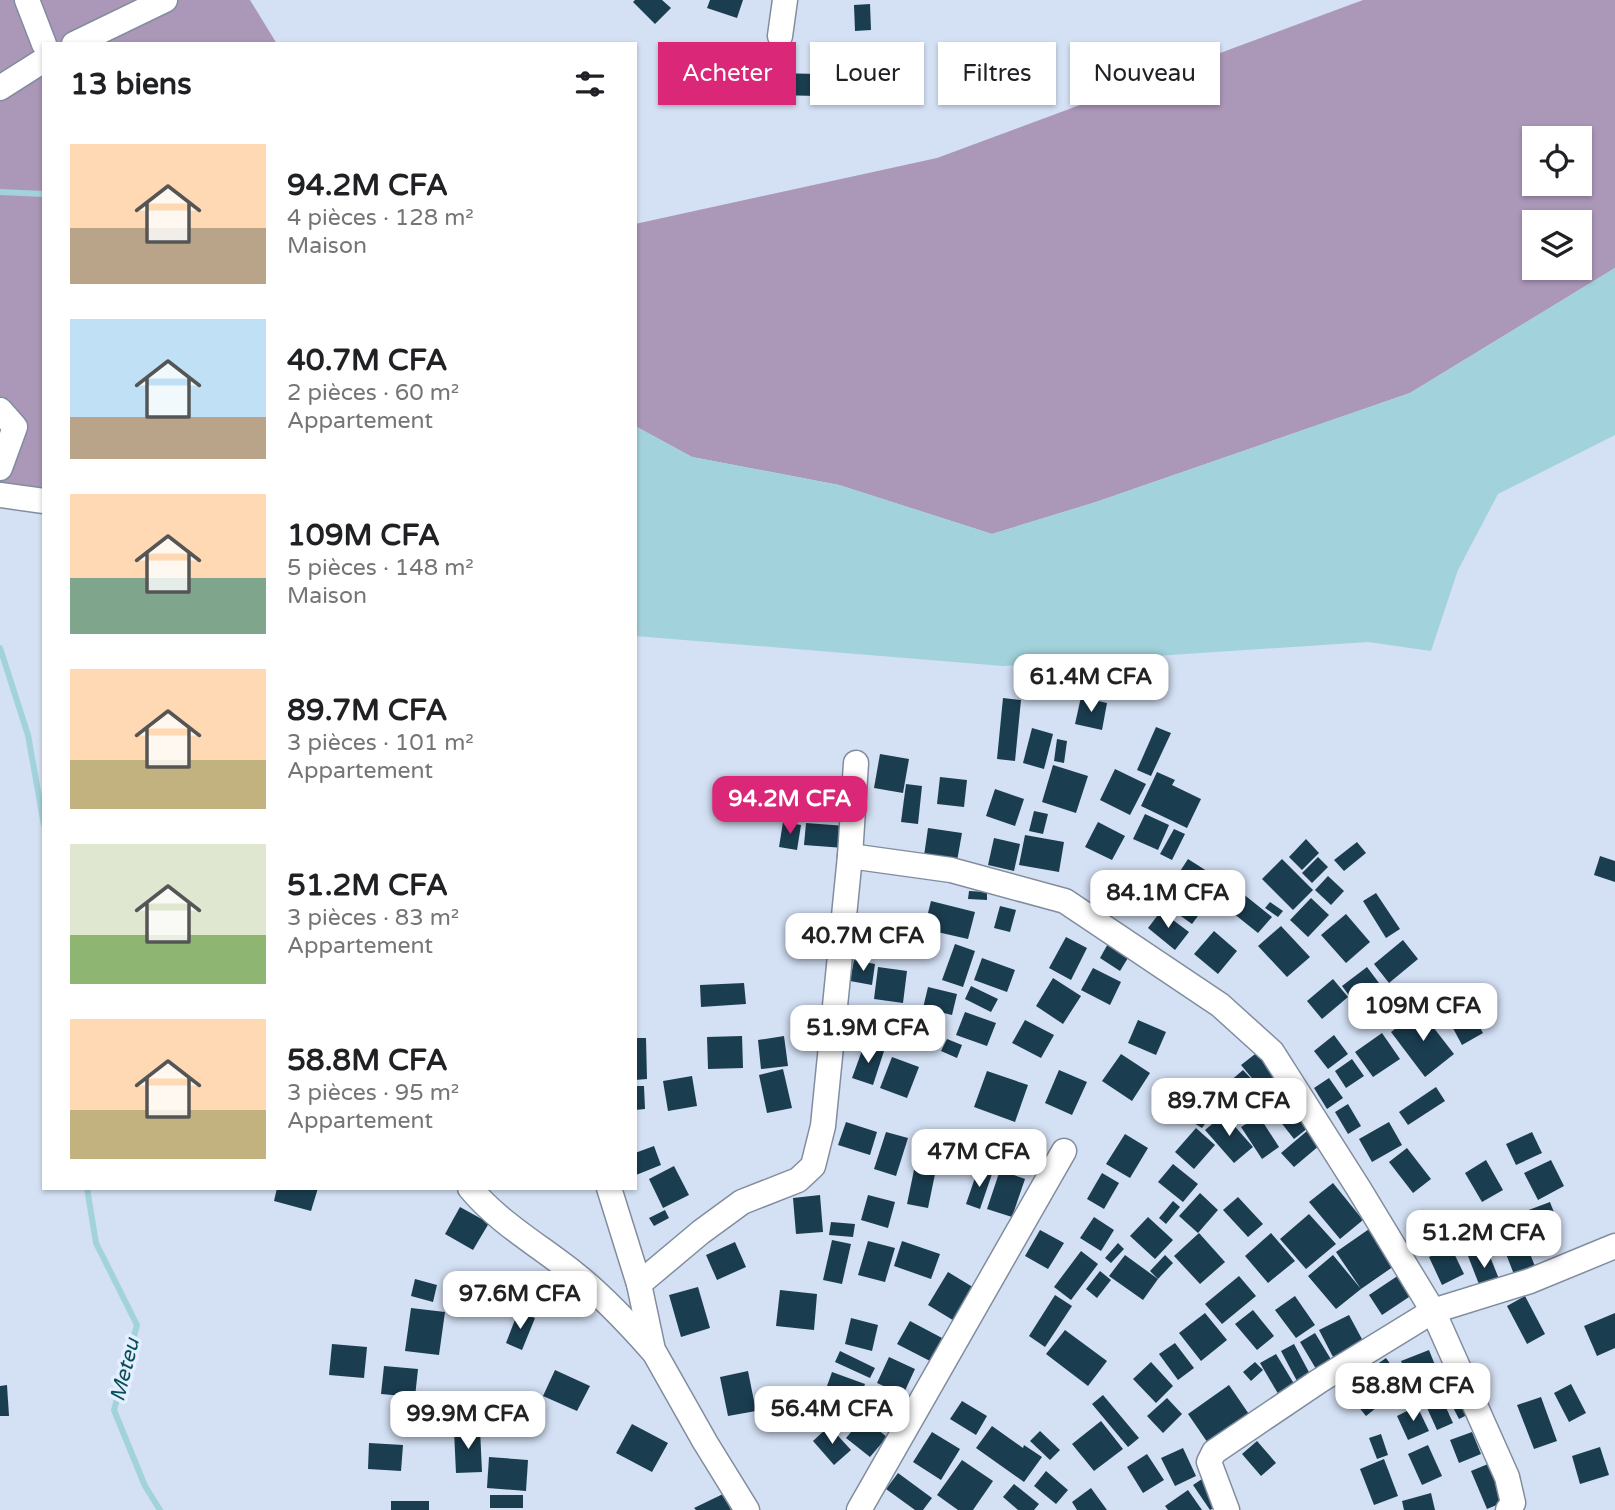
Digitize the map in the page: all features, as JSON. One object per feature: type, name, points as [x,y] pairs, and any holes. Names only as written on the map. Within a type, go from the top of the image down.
[{"type":"street","points":[[27,0],[43,42]]},
{"type":"street","points":[[78,42],[165,0]]},
{"type":"street","points":[[780,36],[785,0]]},
{"type":"street","points":[[0,88],[42,61]]},
{"type":"street","points":[[0,410],[15,427],[0,468]]},
{"type":"street","points":[[0,495],[42,501]]},
{"type":"street","points":[[639,1284],[742,1202],[798,1180],[813,1166],[823,1126],[850,856],[856,763]]},
{"type":"street","points":[[850,856],[951,870],[1065,901],[1220,1005],[1272,1052],[1433,1311],[1507,1477],[1513,1503],[1508,1510]]},
{"type":"street","points":[[859,1510],[1064,1151]]},
{"type":"street","points":[[472,1190],[506,1222],[614,1307],[653,1350],[705,1443],[747,1510]]},
{"type":"street","points":[[610,1190],[639,1284],[653,1350]]},
{"type":"street","points":[[1227,1510],[1209,1462],[1214,1452],[1319,1381],[1433,1311],[1530,1281],[1615,1246]]},
{"type":"shaded area","points":[[0,0],[250,0],[276,42],[42,42],[42,511],[0,497]]},
{"type":"shaded area","points":[[1363,0],[1615,0],[1615,268],[1410,393],[1096,502],[992,534],[839,485],[692,457],[637,427],[637,224],[937,158],[1080,105],[1220,105],[1220,53]]},
{"type":"shaded area","points":[[1615,268],[1615,435],[1498,494],[1458,570],[1431,651],[1368,642],[1003,666],[637,636],[637,427],[692,457],[839,485],[992,534],[1096,502],[1410,393]]},
{"type":"building","points":[[662,0],[671,8],[655,24],[633,2]]},
{"type":"building","points":[[710,0],[743,0],[737,18],[707,8]]},
{"type":"building","points":[[870,4],[871,30],[855,31],[854,5]]},
{"type":"building","points":[[796,73],[810,74],[810,96],[796,95]]},
{"type":"building","points":[[1081,697],[1107,703],[1102,730],[1075,724]]},
{"type":"building","points":[[1003,698],[1021,700],[1015,761],[997,759]]},
{"type":"building","points":[[1156,727],[1171,733],[1151,776],[1137,770]]},
{"type":"building","points":[[1032,728],[1053,734],[1044,769],[1023,763]]},
{"type":"building","points":[[1057,739],[1067,741],[1064,763],[1054,761]]},
{"type":"building","points":[[880,754],[909,759],[903,793],[874,788]]},
{"type":"building","points":[[1053,765],[1088,776],[1076,813],[1042,802]]},
{"type":"building","points":[[1115,769],[1146,784],[1130,815],[1100,800]]},
{"type":"building","points":[[1157,772],[1175,780],[1172,785],[1201,799],[1187,828],[1141,806]]},
{"type":"building","points":[[940,777],[967,780],[964,807],[937,804]]},
{"type":"building","points":[[906,784],[922,786],[918,824],[901,822]]},
{"type":"building","points":[[995,789],[1024,799],[1015,826],[986,816]]},
{"type":"building","points":[[1034,811],[1048,814],[1043,834],[1029,831]]},
{"type":"building","points":[[1145,814],[1169,825],[1158,850],[1133,839]]},
{"type":"building","points":[[783,822],[801,825],[797,850],[779,847]]},
{"type":"building","points":[[1098,822],[1125,836],[1112,860],[1085,847]]},
{"type":"building","points":[[806,823],[846,826],[844,848],[804,845]]},
{"type":"building","points":[[928,828],[962,833],[957,861],[924,856]]},
{"type":"building","points":[[1174,829],[1185,834],[1172,860],[1160,854]]},
{"type":"building","points":[[1025,835],[1064,842],[1059,872],[1019,865]]},
{"type":"building","points":[[994,838],[1020,844],[1014,871],[988,865]]},
{"type":"building","points":[[1306,839],[1319,853],[1302,870],[1289,857]]},
{"type":"building","points":[[1357,842],[1366,853],[1344,871],[1334,860]]},
{"type":"building","points":[[1600,856],[1615,861],[1615,882],[1594,875]]},
{"type":"building","points":[[1318,857],[1328,867],[1312,883],[1302,873]]},
{"type":"building","points":[[1188,859],[1210,873],[1198,893],[1175,879]]},
{"type":"building","points":[[1282,859],[1313,890],[1293,910],[1262,879]]},
{"type":"building","points":[[1215,872],[1226,879],[1208,903],[1198,896]]},
{"type":"building","points":[[1328,876],[1344,891],[1331,905],[1315,890]]},
{"type":"building","points":[[1174,883],[1206,905],[1192,924],[1161,902]]},
{"type":"building","points":[[969,891],[987,892],[987,900],[968,899]]},
{"type":"building","points":[[1242,893],[1272,917],[1258,933],[1228,909]]},
{"type":"building","points":[[1376,893],[1400,929],[1386,938],[1363,901]]},
{"type":"building","points":[[1311,898],[1329,915],[1308,937],[1290,920]]},
{"type":"building","points":[[931,901],[975,912],[968,939],[924,929]]},
{"type":"building","points":[[1270,902],[1283,911],[1278,917],[1265,908]]},
{"type":"building","points":[[1000,906],[1016,910],[1010,932],[994,928]]},
{"type":"building","points":[[1161,911],[1189,932],[1175,950],[1148,928]]},
{"type":"building","points":[[1346,914],[1370,942],[1346,963],[1321,935]]},
{"type":"building","points":[[1281,926],[1310,957],[1287,977],[1258,946]]},
{"type":"building","points":[[1214,931],[1237,951],[1218,974],[1194,954]]},
{"type":"building","points":[[1066,937],[1087,948],[1071,980],[1049,968]]},
{"type":"building","points":[[1110,940],[1131,953],[1120,971],[1100,958]]},
{"type":"building","points":[[1403,940],[1418,959],[1389,983],[1374,964]]},
{"type":"building","points":[[955,944],[975,951],[963,987],[942,980]]},
{"type":"building","points":[[982,958],[1015,970],[1007,992],[974,980]]},
{"type":"building","points":[[854,960],[875,964],[872,985],[850,981]]},
{"type":"building","points":[[878,967],[907,971],[903,1003],[874,999]]},
{"type":"building","points":[[1367,967],[1391,999],[1366,1018],[1342,986]]},
{"type":"building","points":[[1093,968],[1121,982],[1110,1005],[1081,990]]},
{"type":"building","points":[[1053,978],[1081,996],[1063,1024],[1036,1006]]},
{"type":"building","points":[[1333,979],[1348,997],[1322,1019],[1307,1001]]},
{"type":"building","points":[[744,983],[746,1004],[701,1007],[700,985]]},
{"type":"building","points":[[971,986],[998,999],[991,1012],[965,999]]},
{"type":"building","points":[[928,987],[957,994],[952,1015],[923,1008]]},
{"type":"building","points":[[1468,1006],[1483,1033],[1462,1045],[1447,1017]]},
{"type":"building","points":[[1420,1010],[1454,1054],[1425,1077],[1391,1032]]},
{"type":"building","points":[[965,1012],[996,1023],[987,1046],[956,1035]]},
{"type":"building","points":[[1025,1020],[1054,1035],[1041,1058],[1012,1043]]},
{"type":"building","points":[[1138,1020],[1166,1032],[1156,1055],[1128,1043]]},
{"type":"building","points":[[1382,1033],[1400,1059],[1373,1077],[1355,1052]]},
{"type":"building","points":[[1334,1035],[1348,1054],[1328,1069],[1314,1051]]},
{"type":"building","points":[[742,1036],[743,1068],[708,1069],[707,1037]]},
{"type":"building","points":[[784,1036],[788,1066],[761,1069],[758,1040]]},
{"type":"building","points":[[637,1038],[646,1038],[647,1079],[637,1080]]},
{"type":"building","points":[[947,1039],[962,1045],[957,1058],[941,1051]]},
{"type":"building","points":[[864,1045],[884,1051],[873,1085],[852,1078]]},
{"type":"building","points":[[1259,1051],[1288,1086],[1270,1101],[1267,1096],[1237,1122],[1214,1095],[1243,1070],[1261,1089],[1241,1065]]},
{"type":"building","points":[[1121,1054],[1150,1073],[1132,1101],[1102,1081]]},
{"type":"building","points":[[892,1057],[919,1067],[907,1098],[880,1088]]},
{"type":"building","points":[[1352,1059],[1364,1076],[1346,1088],[1335,1071]]},
{"type":"building","points":[[783,1069],[792,1108],[767,1113],[759,1075]]},
{"type":"building","points":[[1059,1070],[1087,1082],[1072,1115],[1045,1103]]},
{"type":"building","points":[[987,1071],[1028,1085],[1015,1122],[974,1107]]},
{"type":"building","points":[[692,1076],[697,1106],[668,1111],[663,1081]]},
{"type":"building","points":[[1329,1078],[1343,1098],[1327,1109],[1314,1088]]},
{"type":"building","points":[[637,1086],[644,1086],[645,1109],[637,1110]]},
{"type":"building","points":[[1436,1087],[1445,1101],[1408,1125],[1399,1112]]},
{"type":"building","points":[[1291,1097],[1313,1124],[1294,1139],[1272,1111]]},
{"type":"building","points":[[1211,1101],[1218,1106],[1202,1128],[1194,1123]]},
{"type":"building","points":[[1348,1104],[1361,1126],[1348,1134],[1335,1112]]},
{"type":"building","points":[[1224,1114],[1253,1147],[1234,1163],[1205,1130]]},
{"type":"building","points":[[1259,1116],[1279,1147],[1262,1159],[1241,1127]]},
{"type":"building","points":[[846,1122],[877,1132],[870,1155],[838,1145]]},
{"type":"building","points":[[1389,1122],[1402,1145],[1372,1162],[1359,1139]]},
{"type":"building","points":[[1196,1128],[1215,1145],[1194,1169],[1175,1152]]},
{"type":"building","points":[[979,1130],[1006,1140],[998,1164],[970,1154]]},
{"type":"building","points":[[1307,1131],[1320,1145],[1294,1167],[1281,1153]]},
{"type":"building","points":[[886,1132],[908,1138],[896,1176],[874,1169]]},
{"type":"building","points":[[1532,1132],[1542,1153],[1516,1165],[1506,1144]]},
{"type":"building","points":[[1125,1134],[1148,1148],[1130,1178],[1106,1164]]},
{"type":"building","points":[[654,1146],[661,1165],[637,1175],[637,1152]]},
{"type":"building","points":[[1407,1148],[1431,1179],[1413,1193],[1389,1162]]},
{"type":"building","points":[[1486,1160],[1503,1190],[1482,1202],[1465,1173]]},
{"type":"building","points":[[1551,1160],[1564,1186],[1538,1200],[1524,1173]]},
{"type":"building","points":[[1173,1164],[1198,1184],[1183,1202],[1158,1182]]},
{"type":"building","points":[[674,1166],[689,1195],[663,1208],[649,1179]]},
{"type":"building","points":[[978,1169],[992,1174],[980,1209],[966,1204]]},
{"type":"building","points":[[914,1170],[935,1174],[928,1208],[907,1204]]},
{"type":"building","points":[[1000,1170],[1025,1179],[1012,1217],[987,1209]]},
{"type":"building","points":[[1102,1173],[1119,1183],[1104,1209],[1087,1199]]},
{"type":"building","points":[[1333,1183],[1363,1220],[1340,1239],[1309,1202]]},
{"type":"building","points":[[277,1190],[317,1190],[311,1211],[274,1201]]},
{"type":"building","points":[[1200,1193],[1218,1210],[1198,1233],[1179,1216]]},
{"type":"building","points":[[820,1195],[823,1232],[796,1234],[793,1198]]},
{"type":"building","points":[[868,1195],[895,1202],[888,1228],[861,1220]]},
{"type":"building","points":[[1238,1197],[1263,1224],[1248,1237],[1223,1210]]},
{"type":"building","points":[[1173,1201],[1180,1207],[1166,1224],[1159,1218]]},
{"type":"building","points":[[1550,1202],[1558,1223],[1531,1233],[1523,1212]]},
{"type":"building","points":[[460,1207],[489,1223],[473,1250],[445,1234]]},
{"type":"building","points":[[665,1210],[669,1218],[654,1226],[649,1218]]},
{"type":"building","points":[[1309,1214],[1336,1244],[1306,1269],[1280,1239]]},
{"type":"building","points":[[1094,1217],[1114,1230],[1101,1251],[1080,1238]]},
{"type":"building","points":[[1148,1217],[1173,1240],[1155,1259],[1130,1236]]},
{"type":"building","points":[[1452,1218],[1461,1238],[1443,1247],[1433,1227]]},
{"type":"building","points":[[1500,1219],[1506,1231],[1483,1241],[1478,1229]]},
{"type":"building","points":[[831,1222],[855,1224],[853,1237],[829,1235]]},
{"type":"building","points":[[1372,1227],[1397,1264],[1361,1289],[1336,1252]]},
{"type":"building","points":[[1040,1230],[1064,1243],[1048,1269],[1025,1256]]},
{"type":"building","points":[[1199,1233],[1225,1262],[1200,1284],[1174,1256]]},
{"type":"building","points":[[1271,1233],[1295,1261],[1268,1283],[1245,1256]]},
{"type":"building","points":[[1522,1233],[1536,1269],[1515,1277],[1501,1241]]},
{"type":"building","points":[[832,1240],[851,1244],[842,1284],[823,1280]]},
{"type":"building","points":[[868,1241],[895,1248],[885,1282],[858,1275]]},
{"type":"building","points":[[902,1241],[940,1254],[931,1279],[894,1266]]},
{"type":"building","points":[[735,1242],[746,1267],[717,1280],[706,1255]]},
{"type":"building","points":[[1118,1243],[1124,1249],[1111,1263],[1105,1258]]},
{"type":"building","points":[[1451,1247],[1464,1274],[1442,1285],[1429,1257]]},
{"type":"building","points":[[1487,1249],[1501,1284],[1482,1292],[1468,1256]]},
{"type":"building","points":[[1081,1251],[1098,1264],[1071,1300],[1054,1287]]},
{"type":"building","points":[[1125,1255],[1158,1279],[1143,1300],[1109,1276]]},
{"type":"building","points":[[1165,1255],[1173,1263],[1158,1279],[1150,1271]]},
{"type":"building","points":[[1333,1255],[1361,1289],[1336,1309],[1308,1276]]},
{"type":"building","points":[[1100,1271],[1111,1280],[1097,1298],[1086,1289]]},
{"type":"building","points":[[948,1272],[976,1289],[956,1322],[928,1305]]},
{"type":"building","points":[[1399,1275],[1412,1295],[1382,1315],[1369,1295]]},
{"type":"building","points":[[1239,1276],[1256,1296],[1222,1324],[1205,1304]]},
{"type":"building","points":[[415,1279],[437,1285],[433,1302],[411,1296]]},
{"type":"building","points":[[698,1287],[710,1328],[681,1337],[669,1295]]},
{"type":"building","points":[[780,1290],[817,1294],[814,1330],[776,1326]]},
{"type":"building","points":[[1055,1295],[1072,1306],[1045,1347],[1029,1336]]},
{"type":"building","points":[[1295,1296],[1315,1325],[1296,1338],[1275,1310]]},
{"type":"building","points":[[1525,1296],[1545,1334],[1527,1344],[1507,1306]]},
{"type":"building","points":[[411,1308],[445,1312],[439,1355],[405,1351]]},
{"type":"building","points":[[1253,1310],[1274,1336],[1257,1350],[1235,1324]]},
{"type":"building","points":[[518,1312],[535,1318],[522,1350],[506,1343]]},
{"type":"building","points":[[1205,1313],[1227,1340],[1201,1361],[1179,1333]]},
{"type":"building","points":[[1615,1313],[1615,1348],[1597,1356],[1584,1326]]},
{"type":"building","points":[[1349,1315],[1363,1341],[1333,1357],[1319,1330]]},
{"type":"building","points":[[851,1318],[878,1325],[872,1351],[845,1344]]},
{"type":"building","points":[[910,1321],[942,1338],[930,1361],[897,1344]]},
{"type":"building","points":[[1065,1330],[1107,1361],[1088,1386],[1046,1354]]},
{"type":"building","points":[[1315,1333],[1335,1366],[1319,1374],[1300,1342]]},
{"type":"building","points":[[1175,1343],[1194,1368],[1178,1380],[1159,1354]]},
{"type":"building","points":[[332,1344],[367,1347],[364,1378],[329,1375]]},
{"type":"building","points":[[1294,1344],[1311,1376],[1298,1383],[1281,1351]]},
{"type":"building","points":[[1429,1350],[1439,1375],[1412,1386],[1401,1361]]},
{"type":"building","points":[[840,1351],[875,1368],[870,1378],[835,1362]]},
{"type":"building","points":[[1276,1354],[1296,1387],[1280,1397],[1260,1363]]},
{"type":"building","points":[[889,1357],[915,1369],[903,1395],[877,1383]]},
{"type":"building","points":[[1386,1358],[1407,1387],[1390,1399],[1369,1370]]},
{"type":"building","points":[[1151,1362],[1173,1386],[1156,1403],[1133,1379]]},
{"type":"building","points":[[1255,1362],[1263,1370],[1251,1381],[1243,1372]]},
{"type":"building","points":[[384,1366],[418,1369],[415,1397],[381,1394]]},
{"type":"building","points":[[555,1370],[590,1386],[577,1411],[543,1396]]},
{"type":"building","points":[[748,1371],[756,1411],[728,1416],[720,1377]]},
{"type":"building","points":[[832,1372],[865,1384],[854,1412],[822,1400]]},
{"type":"building","points":[[1364,1373],[1386,1400],[1366,1416],[1344,1389]]},
{"type":"building","points":[[1440,1375],[1443,1383],[1429,1390],[1425,1382]]},
{"type":"building","points":[[1457,1381],[1473,1412],[1459,1419],[1443,1388]]},
{"type":"building","points":[[1571,1384],[1586,1413],[1569,1422],[1554,1393]]},
{"type":"building","points":[[7,1385],[9,1416],[0,1416],[0,1386]]},
{"type":"building","points":[[1229,1385],[1253,1420],[1212,1449],[1188,1414]]},
{"type":"building","points":[[873,1387],[901,1405],[887,1427],[859,1409]]},
{"type":"building","points":[[782,1391],[787,1412],[765,1417],[760,1396]]},
{"type":"building","points":[[1439,1392],[1453,1423],[1437,1430],[1423,1399]]},
{"type":"building","points":[[1103,1395],[1139,1438],[1128,1447],[1092,1404]]},
{"type":"building","points":[[1541,1397],[1557,1441],[1534,1449],[1517,1405]]},
{"type":"building","points":[[1167,1398],[1182,1414],[1163,1433],[1147,1416]]},
{"type":"building","points":[[962,1401],[987,1416],[976,1435],[950,1419]]},
{"type":"building","points":[[1417,1406],[1429,1431],[1408,1440],[1397,1416]]},
{"type":"building","points":[[863,1418],[887,1437],[870,1457],[846,1438]]},
{"type":"building","points":[[1101,1421],[1123,1449],[1094,1471],[1072,1444]]},
{"type":"building","points":[[632,1424],[668,1443],[652,1472],[616,1453]]},
{"type":"building","points":[[829,1426],[851,1450],[834,1465],[813,1441]]},
{"type":"building","points":[[992,1426],[1023,1448],[1024,1445],[1042,1457],[1024,1482],[976,1448]]},
{"type":"building","points":[[480,1429],[482,1472],[456,1473],[454,1431]]},
{"type":"building","points":[[1040,1431],[1060,1450],[1050,1460],[1030,1441]]},
{"type":"building","points":[[932,1432],[960,1449],[941,1480],[913,1462]]},
{"type":"building","points":[[1472,1432],[1481,1454],[1459,1463],[1450,1440]]},
{"type":"building","points":[[1381,1434],[1388,1455],[1377,1459],[1369,1438]]},
{"type":"building","points":[[1257,1441],[1276,1463],[1261,1476],[1242,1454]]},
{"type":"building","points":[[369,1443],[403,1445],[401,1471],[368,1469]]},
{"type":"building","points":[[1428,1445],[1442,1476],[1422,1485],[1408,1454]]},
{"type":"building","points":[[1600,1447],[1609,1475],[1580,1484],[1572,1456]]},
{"type":"building","points":[[1183,1448],[1196,1476],[1175,1486],[1161,1458]]},
{"type":"building","points":[[1147,1454],[1164,1480],[1143,1493],[1127,1467]]},
{"type":"building","points":[[489,1457],[528,1460],[526,1491],[487,1488]]},
{"type":"building","points":[[1384,1459],[1398,1496],[1374,1505],[1360,1469]]},
{"type":"building","points":[[962,1460],[993,1481],[973,1510],[958,1510],[937,1495]]},
{"type":"building","points":[[1488,1464],[1504,1502],[1487,1509],[1471,1471]]},
{"type":"building","points":[[1046,1471],[1068,1490],[1056,1504],[1034,1486]]},
{"type":"building","points":[[898,1473],[932,1498],[923,1510],[915,1510],[886,1489]]},
{"type":"building","points":[[1202,1479],[1218,1505],[1210,1510],[1193,1485]]},
{"type":"building","points":[[1014,1484],[1039,1504],[1034,1510],[1018,1510],[1003,1497]]},
{"type":"building","points":[[1091,1488],[1107,1510],[1077,1510],[1072,1502]]},
{"type":"building","points":[[1188,1490],[1202,1510],[1168,1510],[1165,1506]]},
{"type":"building","points":[[1431,1493],[1435,1510],[1404,1510],[1402,1501]]},
{"type":"building","points":[[723,1494],[731,1510],[694,1508]]},
{"type":"building","points":[[490,1495],[523,1495],[523,1508],[490,1508]]},
{"type":"building","points":[[391,1501],[429,1501],[429,1510],[391,1510]]},
{"type":"waterway","points":[[0,192],[42,194]]},
{"type":"waterway","name":"Meteu","points":[[0,648],[28,735],[42,814]]},
{"type":"waterway","name":"Meteu","points":[[87,1190],[96,1243],[137,1325],[114,1410],[145,1486],[160,1510]]}]
